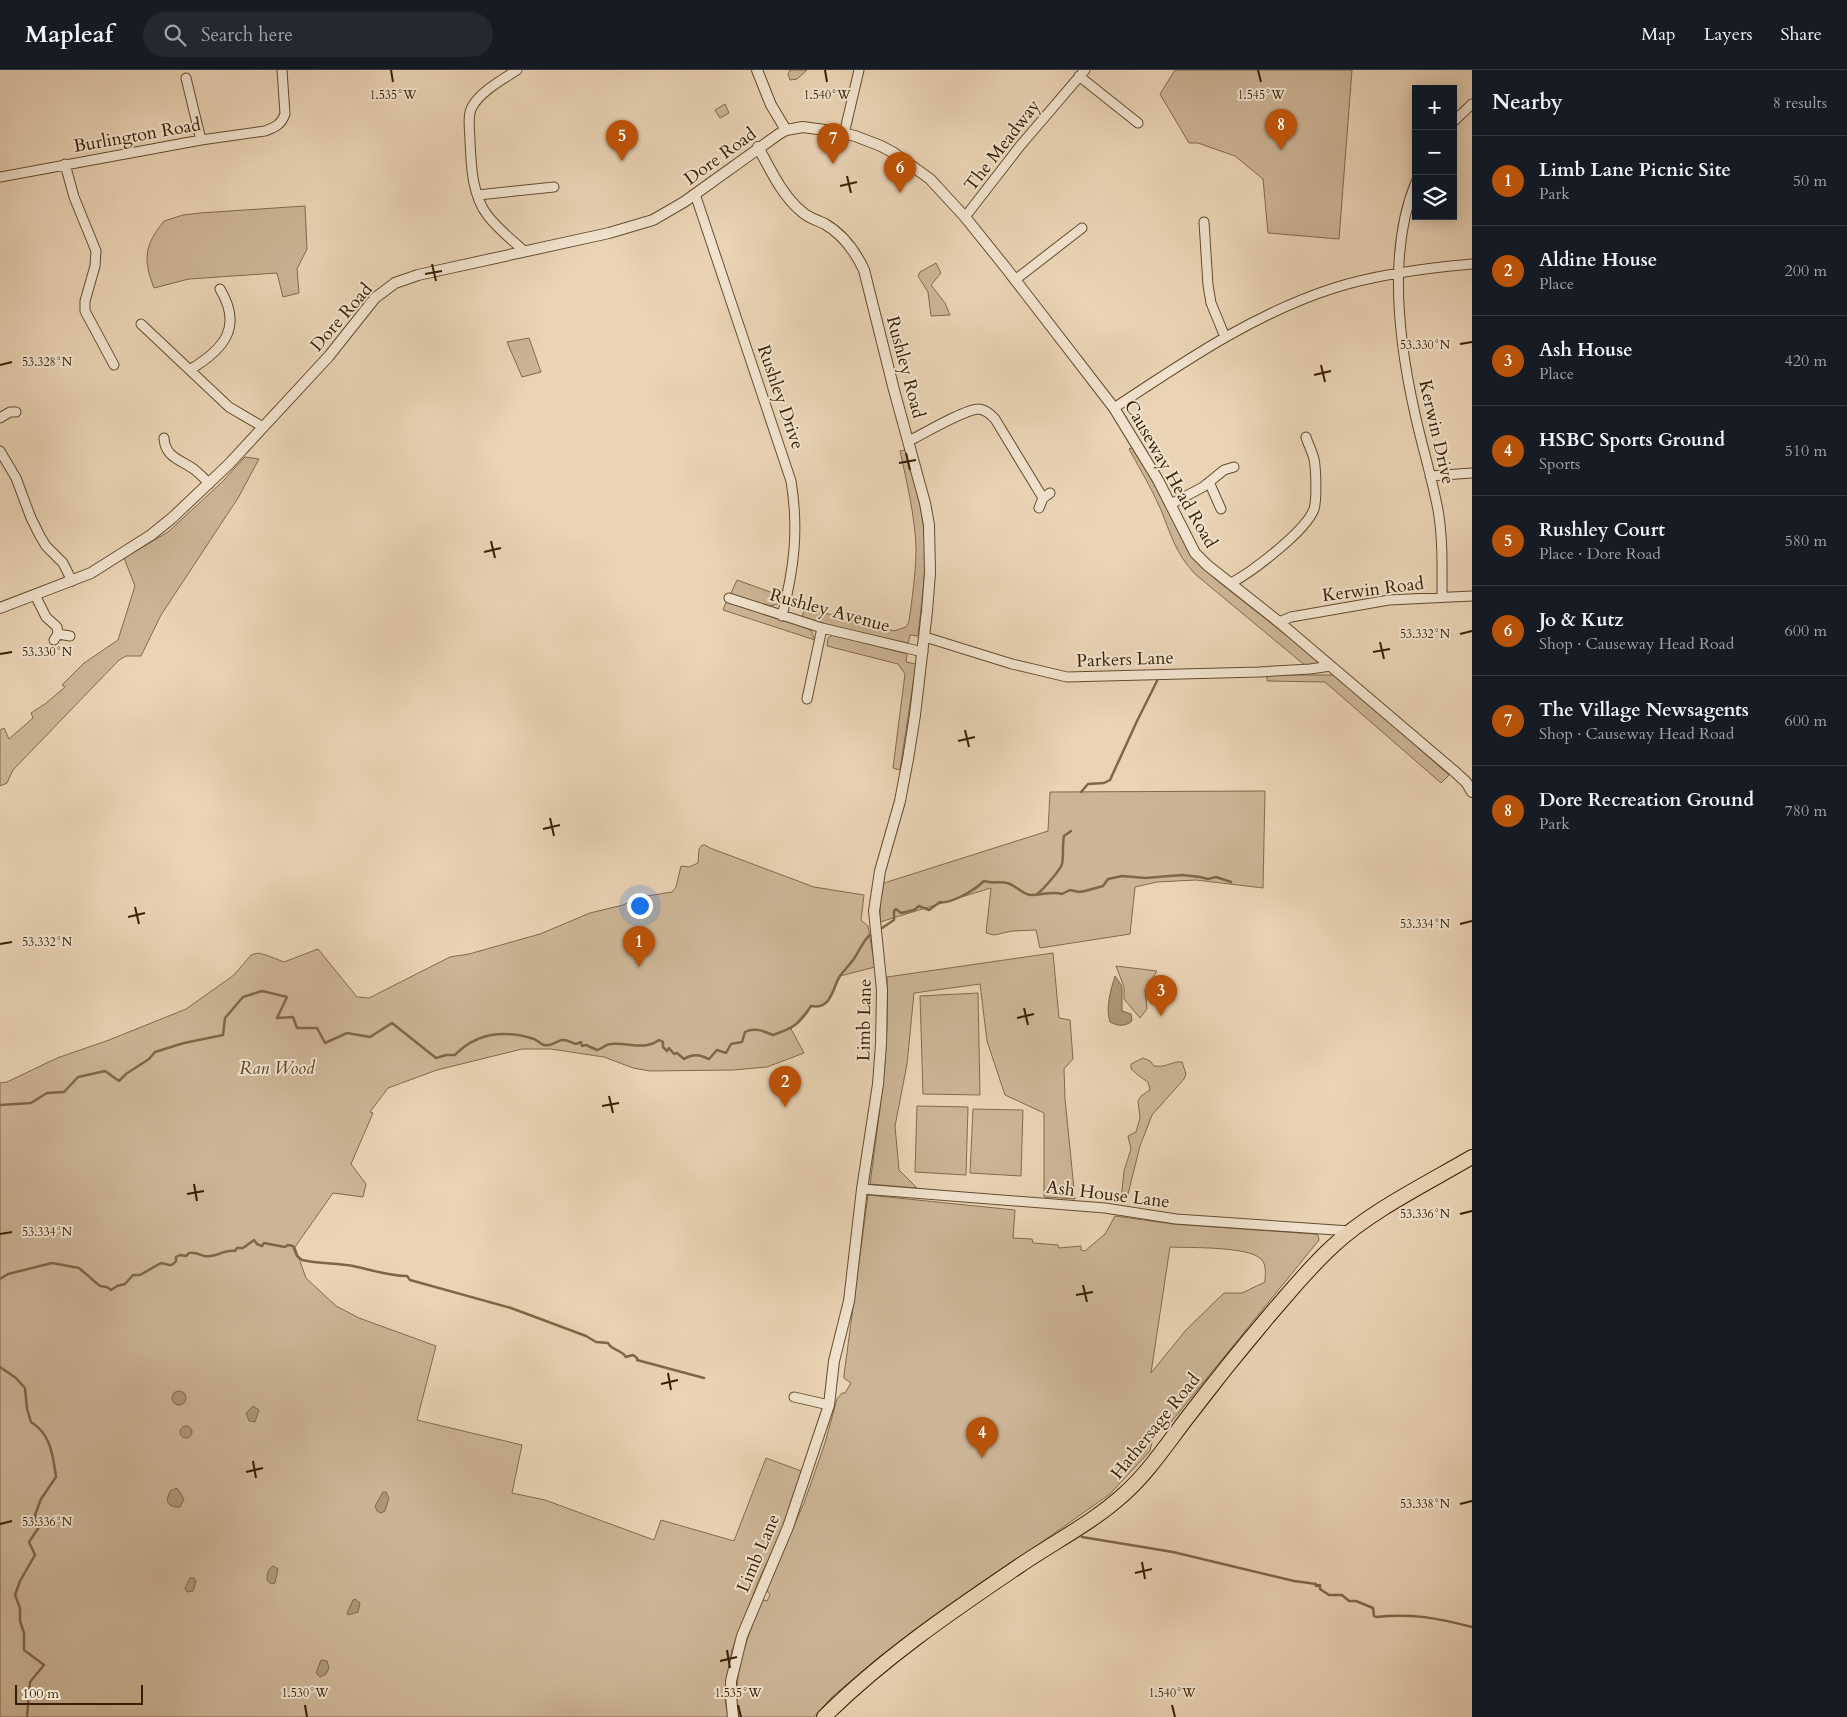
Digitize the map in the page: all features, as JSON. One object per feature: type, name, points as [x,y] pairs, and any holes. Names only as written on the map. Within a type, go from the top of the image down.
[{"type":"main road","name":"Hathersage Road","points":[[824,1717],[868,1676],[896,1654],[1021,1565],[1098,1515],[1123,1496],[1141,1476],[1237,1354],[1299,1280],[1333,1245],[1350,1231],[1408,1194],[1472,1157]]},
{"type":"street","name":"Burlington Road","points":[[0,177],[201,140],[265,131],[280,124],[285,114],[282,70]]},
{"type":"street","points":[[517,70],[485,93],[471,110],[471,161],[478,195],[487,215],[524,251]]},
{"type":"street","points":[[757,70],[771,105],[786,130]]},
{"type":"street","points":[[844,134],[859,70]]},
{"type":"street","points":[[1082,73],[1138,123]]},
{"type":"street","name":"The Meadway","points":[[965,217],[1020,146],[1082,73]]},
{"type":"street","points":[[186,78],[201,140]]},
{"type":"street","points":[[1457,118],[1472,104]]},
{"type":"street","name":"Causeway Head Road","points":[[786,130],[803,127],[844,134],[881,146],[911,164],[939,188],[965,217],[1114,408],[1136,441],[1195,553],[1459,775],[1468,784],[1472,792]]},
{"type":"street","name":"Dore Road","points":[[0,608],[72,581],[109,562],[151,535],[210,484],[329,356],[375,298],[389,287],[401,280],[418,275],[640,225],[663,215],[786,130]]},
{"type":"street","name":"Rushley Road","points":[[758,148],[780,186],[796,206],[804,214],[836,231],[859,258],[864,270],[929,524],[930,573],[924,637]]},
{"type":"street","points":[[65,164],[74,197],[96,251],[95,266],[84,301],[85,311],[114,365]]},
{"type":"street","points":[[478,195],[554,187]]},
{"type":"street","name":"Rushley Drive","points":[[695,194],[791,481],[796,516],[794,557],[782,616]]},
{"type":"street","name":"Kerwin Drive","points":[[1412,195],[1404,222],[1399,274],[1400,314],[1408,381],[1441,530],[1442,597]]},
{"type":"street","points":[[1204,222],[1208,285],[1212,303],[1225,337]]},
{"type":"street","points":[[1015,280],[1082,228]]},
{"type":"street","points":[[1114,408],[1225,337],[1268,315],[1318,294],[1359,282],[1399,274],[1472,264]]},
{"type":"street","points":[[191,369],[216,351],[228,331],[229,308],[220,289]]},
{"type":"street","points":[[141,324],[191,369],[229,407],[263,427]]},
{"type":"street","points":[[909,442],[961,415],[974,410],[985,411],[995,419],[1047,496],[1039,508]]},
{"type":"street","points":[[0,418],[10,412],[16,412]]},
{"type":"street","points":[[1231,583],[1273,554],[1313,512],[1315,504],[1314,462],[1306,437]]},
{"type":"street","points":[[164,438],[166,449],[170,454],[195,470],[210,484]]},
{"type":"street","points":[[0,451],[16,478],[40,536],[46,546],[62,563],[72,581]]},
{"type":"street","points":[[1170,504],[1209,482],[1224,470],[1234,467]]},
{"type":"street","points":[[1430,476],[1472,473]]},
{"type":"street","points":[[1209,482],[1220,509]]},
{"type":"street","points":[[35,595],[46,617],[57,626],[56,637],[70,636]]},
{"type":"street","name":"Kerwin Road","points":[[1279,622],[1291,617],[1389,600],[1472,596]]},
{"type":"street","name":"Rushley Avenue","points":[[728,598],[822,628],[923,652]]},
{"type":"street","points":[[807,699],[822,628]]},
{"type":"street","name":"Limb Lane","points":[[733,1717],[730,1696],[731,1681],[742,1636],[788,1527],[829,1405],[834,1361],[849,1302],[862,1190],[878,1084],[881,1044],[882,990],[874,911],[880,871],[900,801],[908,759],[924,637]]},
{"type":"street","name":"Parkers Lane","points":[[924,637],[1012,664],[1067,677],[1284,670],[1331,666]]},
{"type":"street","name":"Ash House Lane","points":[[862,1190],[1105,1208],[1176,1219],[1350,1231]]},
{"type":"street","points":[[794,1398],[829,1405]]},
{"type":"green space","points":[[790,70],[807,70],[797,79],[790,80],[788,74]]},
{"type":"green space","points":[[1175,70],[1352,70],[1339,239],[1268,233],[1263,179],[1235,156],[1198,143],[1189,143],[1160,94]]},
{"type":"green space","points":[[725,104],[729,113],[720,118],[715,110]]},
{"type":"green space","points":[[305,206],[307,249],[297,269],[299,293],[283,297],[277,273],[189,279],[154,288],[148,269],[147,253],[152,238],[164,221],[183,215],[200,213]]},
{"type":"green space","points":[[936,263],[941,273],[931,285],[945,303],[950,315],[931,316],[928,292],[918,276],[920,272]]},
{"type":"green space","points":[[529,338],[541,372],[522,377],[507,342]]},
{"type":"green space","points":[[1134,447],[1195,561],[1320,662],[1319,665],[1307,667],[1188,567],[1175,544],[1146,479],[1129,449]]},
{"type":"green space","points":[[905,450],[919,500],[924,532],[924,577],[918,636],[910,635],[908,643],[836,627],[802,617],[805,608],[894,631],[906,627],[909,622],[915,576],[916,549],[908,487],[900,451]]},
{"type":"green space","points":[[245,457],[259,459],[238,498],[161,615],[141,656],[126,656],[119,660],[13,770],[7,783],[0,786],[0,730],[4,728],[9,739],[33,718],[31,713],[65,687],[62,685],[84,663],[118,640],[135,586],[124,558],[168,532],[222,482]]},
{"type":"green space","points":[[737,580],[773,593],[779,589],[784,591],[778,604],[770,606],[730,595]]},
{"type":"green space","points":[[727,600],[811,630],[815,640],[723,610]]},
{"type":"green space","points":[[833,635],[907,654],[906,662],[916,664],[900,770],[893,768],[905,674],[898,664],[827,646],[828,638]]},
{"type":"green space","points":[[1267,675],[1333,675],[1340,679],[1449,775],[1441,783],[1325,682],[1267,681]]},
{"type":"green space","points":[[1265,791],[1263,888],[1196,880],[1157,882],[1135,887],[1130,934],[1040,948],[1036,930],[1012,931],[994,935],[986,933],[991,888],[880,922],[880,904],[884,883],[1048,831],[1050,792]]},
{"type":"green space","name":"Ran Wood","points":[[702,845],[814,887],[864,895],[861,920],[868,926],[875,967],[840,976],[827,1002],[823,1005],[811,1006],[791,1029],[804,1053],[767,1067],[733,1070],[650,1071],[633,1068],[604,1057],[551,1049],[522,1049],[437,1070],[388,1088],[370,1112],[373,1113],[351,1164],[366,1184],[363,1197],[333,1193],[295,1247],[306,1278],[336,1306],[359,1318],[436,1346],[417,1420],[522,1445],[512,1493],[545,1500],[654,1540],[661,1520],[734,1541],[766,1458],[804,1472],[790,1512],[758,1582],[732,1650],[724,1694],[728,1717],[0,1717],[0,1083],[7,1082],[57,1058],[109,1040],[186,1009],[234,975],[251,955],[258,953],[284,962],[318,949],[357,997],[369,998],[450,957],[469,954],[540,934],[590,913],[623,905],[641,897],[672,892],[676,887],[681,866],[689,867],[698,863],[699,849]]},
{"type":"green space","points":[[1053,953],[1059,1018],[1070,1020],[1073,1059],[1064,1069],[1065,1099],[1075,1199],[1044,1197],[1044,1113],[1005,1095],[987,1041],[980,984],[914,993],[907,1064],[895,1126],[899,1170],[917,1188],[870,1184],[885,1055],[888,1003],[887,977]]},
{"type":"green space","points":[[1116,966],[1157,971],[1145,990],[1147,1009],[1140,1018],[1124,999],[1124,987]]},
{"type":"green space","points":[[978,993],[980,1095],[923,1094],[920,996]]},
{"type":"green space","points":[[1143,1058],[1150,1061],[1154,1066],[1182,1062],[1186,1074],[1184,1079],[1152,1115],[1140,1146],[1126,1202],[1121,1200],[1124,1171],[1131,1149],[1128,1136],[1136,1132],[1140,1118],[1138,1101],[1141,1096],[1150,1090],[1148,1082],[1131,1069],[1131,1064]]},
{"type":"green space","points":[[917,1106],[968,1107],[966,1175],[915,1172]]},
{"type":"green space","points":[[973,1109],[1023,1110],[1021,1176],[970,1173]]},
{"type":"green space","points":[[868,1195],[1015,1210],[1013,1238],[1032,1239],[1033,1243],[1058,1245],[1059,1248],[1081,1246],[1081,1250],[1085,1251],[1105,1234],[1115,1216],[1173,1224],[1318,1235],[1319,1240],[1168,1426],[1160,1426],[1153,1438],[1150,1451],[1110,1494],[879,1657],[832,1697],[814,1717],[739,1717],[737,1687],[742,1658],[760,1602],[767,1601],[770,1595],[766,1589],[804,1503],[825,1443],[837,1399],[842,1393],[845,1393],[851,1383],[844,1378]],"holes":[[[1170,1247],[1232,1250],[1254,1255],[1261,1259],[1264,1264],[1265,1282],[1242,1293],[1224,1293],[1186,1330],[1151,1373]]]},
{"type":"shaded area","points":[[1115,976],[1122,986],[1122,1011],[1131,1014],[1132,1021],[1124,1025],[1110,1022],[1109,1017],[1109,999]]},
{"type":"shaded area","points":[[179,1391],[184,1393],[186,1398],[184,1403],[179,1405],[174,1403],[172,1398],[174,1393]]},
{"type":"shaded area","points":[[253,1406],[259,1410],[255,1422],[249,1421],[246,1413]]},
{"type":"shaded area","points":[[184,1426],[188,1426],[192,1432],[188,1438],[184,1438],[180,1434],[180,1430]]},
{"type":"shaded area","points":[[177,1488],[184,1499],[180,1507],[172,1506],[167,1500],[170,1491]]},
{"type":"shaded area","points":[[383,1492],[386,1492],[389,1498],[385,1511],[381,1513],[377,1511],[375,1506]]},
{"type":"shaded area","points":[[273,1566],[278,1569],[275,1583],[271,1584],[267,1580],[267,1576]]},
{"type":"shaded area","points":[[190,1578],[194,1578],[196,1581],[193,1591],[187,1592],[185,1588]]},
{"type":"shaded area","points":[[355,1599],[360,1603],[358,1612],[348,1615],[347,1613]]},
{"type":"shaded area","points":[[321,1660],[327,1661],[329,1668],[326,1674],[320,1677],[316,1673]]},
{"type":"waterway","points":[[1081,792],[1088,784],[1104,783],[1110,780],[1157,681]]},
{"type":"waterway","points":[[1037,894],[1061,867],[1064,836],[1071,831]]},
{"type":"waterway","points":[[882,928],[894,920],[894,911],[896,909],[901,913],[914,910],[919,906],[929,910],[940,902],[951,901],[964,895],[984,881],[1007,883],[1031,895],[1062,894],[1070,890],[1085,891],[1103,886],[1108,879],[1122,876],[1145,878],[1182,875],[1208,879],[1216,877],[1231,882]]},
{"type":"waterway","points":[[0,1105],[31,1103],[47,1093],[64,1092],[78,1077],[105,1071],[119,1081],[126,1074],[149,1059],[155,1052],[184,1043],[223,1035],[225,1018],[243,997],[262,991],[287,997],[277,1018],[293,1017],[297,1028],[317,1028],[325,1043],[347,1033],[370,1037],[392,1023],[436,1058],[455,1055],[464,1047],[482,1037],[513,1034],[534,1039],[547,1045],[562,1040],[576,1044],[581,1042],[582,1046],[586,1045],[597,1050],[609,1044],[642,1046],[659,1040],[663,1042],[663,1047],[667,1051],[669,1048],[674,1054],[677,1053],[684,1059],[696,1055],[709,1059],[717,1050],[726,1053],[731,1044],[742,1042],[745,1032],[755,1030],[773,1035],[795,1025],[803,1018],[811,1006],[823,1005],[830,997],[840,976],[870,935]]},
{"type":"waterway","points":[[0,1279],[8,1274],[52,1263],[79,1268],[100,1286],[111,1290],[125,1284],[133,1275],[140,1275],[161,1263],[173,1264],[176,1261],[176,1257],[180,1255],[186,1256],[192,1253],[213,1256],[227,1251],[235,1251],[237,1248],[243,1248],[254,1240],[262,1246],[264,1243],[285,1247],[288,1245],[293,1246],[297,1256],[302,1260],[353,1266],[387,1274],[407,1276],[410,1280],[511,1308],[586,1336],[596,1342],[608,1343],[626,1357],[633,1355],[637,1360],[704,1378]]},
{"type":"waterway","points":[[0,1367],[16,1378],[25,1388],[27,1409],[31,1422],[38,1427],[47,1439],[56,1477],[41,1499],[35,1515],[39,1527],[29,1542],[35,1555],[20,1581],[15,1595],[20,1608],[20,1621],[24,1633],[24,1650],[44,1665],[30,1682],[27,1717]]},
{"type":"waterway","points":[[1082,1537],[1173,1552],[1294,1581],[1316,1584],[1316,1586],[1320,1585],[1320,1589],[1329,1595],[1342,1595],[1349,1601],[1356,1601],[1373,1608],[1374,1616],[1376,1617],[1424,1617],[1472,1627]]},
{"type":"place","name":"Dore Recreation Ground","points":[[1281,150]]},
{"type":"place","name":"Rushley Court","points":[[622,161]]},
{"type":"place","name":"The Village Newsagents","points":[[833,164]]},
{"type":"place","name":"Jo & Kutz","points":[[900,193]]},
{"type":"place","name":"Limb Lane Picnic Site","points":[[639,967]]},
{"type":"place","name":"Ash House","points":[[1161,1016]]},
{"type":"place","name":"Aldine House","points":[[785,1107]]},
{"type":"place","name":"HSBC Sports Ground","points":[[982,1458]]}]
